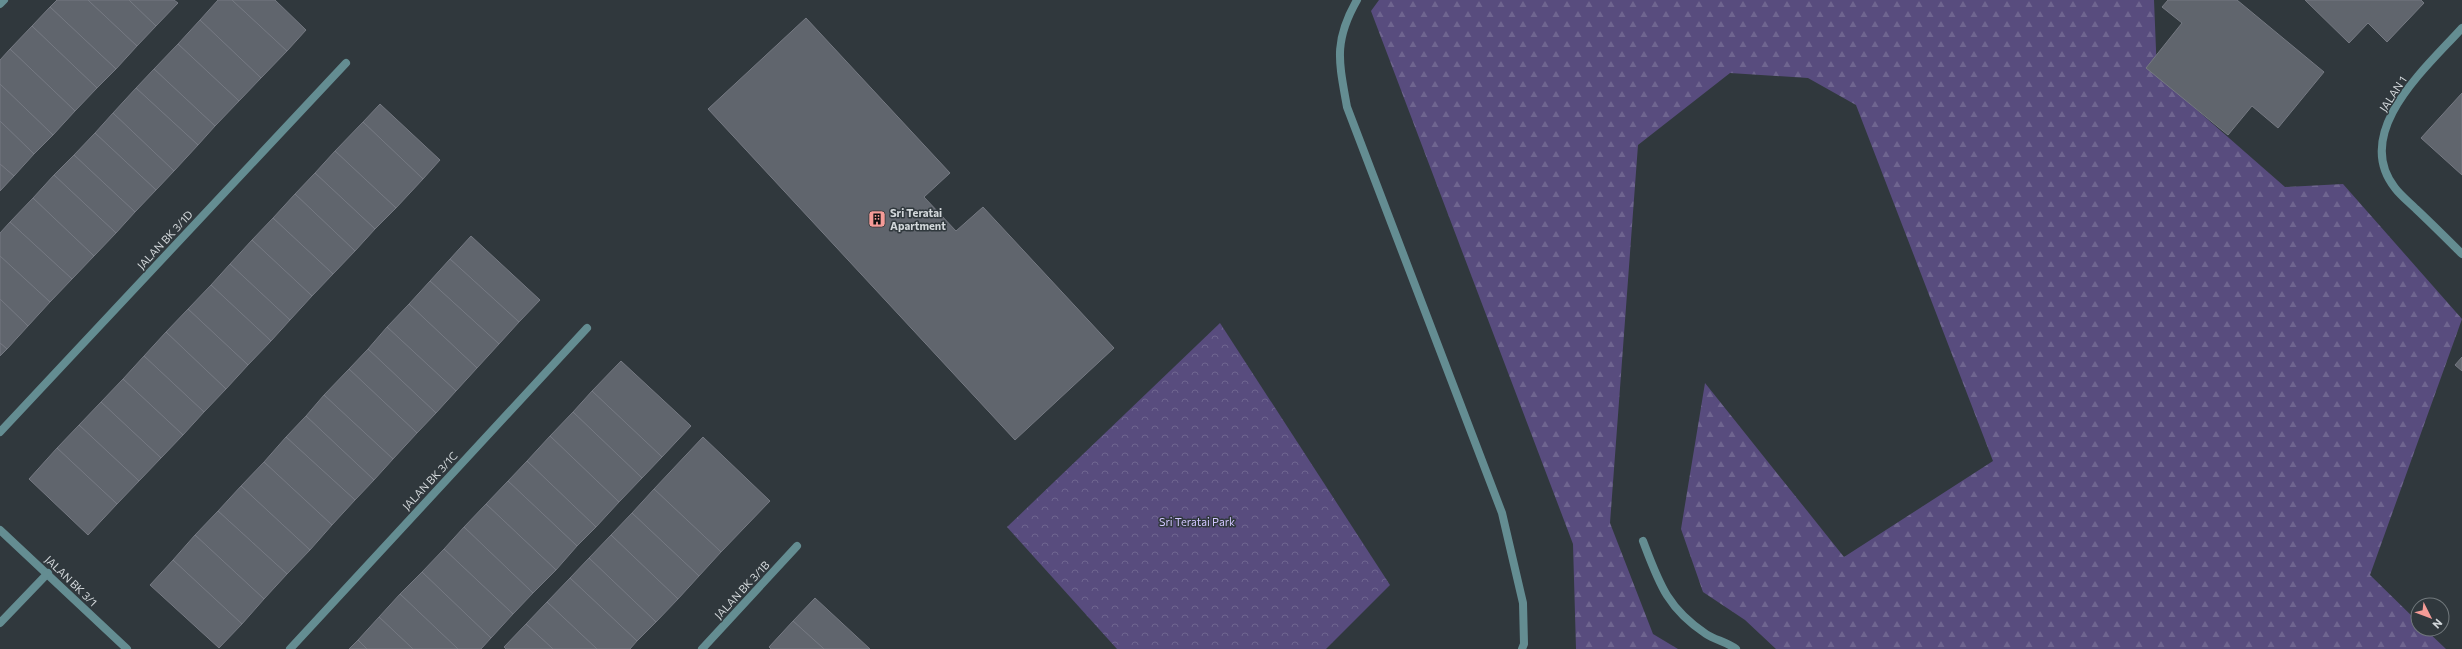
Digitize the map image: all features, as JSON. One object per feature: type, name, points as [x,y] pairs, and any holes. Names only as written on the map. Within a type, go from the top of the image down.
[{"type":"street","points":[[0,4],[4,0]]},
{"type":"street","points":[[1357,0],[1344,22],[1338,60],[1348,107],[1502,512],[1523,603],[1524,644],[1522,649]]},
{"type":"street","name":"JALAN 1","points":[[2462,28],[2413,83],[2392,113],[2381,138],[2382,166],[2394,188],[2462,254]]},
{"type":"street","name":"JALAN BK 3/1D","points":[[0,432],[346,63]]},
{"type":"street","name":"JALAN BK 3/1C","points":[[290,649],[587,328]]},
{"type":"street","name":"JALAN BK 3/1","points":[[0,530],[48,573],[127,649]]},
{"type":"street","points":[[1643,541],[1669,602],[1691,624],[1713,639],[1736,649]]},
{"type":"street","name":"JALAN BK 3/1B","points":[[702,649],[797,546]]},
{"type":"street","points":[[0,623],[48,573]]},
{"type":"green space","points":[[1379,0],[2154,0],[2157,75],[2285,187],[2343,184],[2462,319],[2370,575],[2410,614],[2410,637],[2433,637],[2446,649],[1776,649],[1745,620],[1703,592],[1681,529],[1705,383],[1844,557],[1993,461],[1856,105],[1808,78],[1730,73],[1638,145],[1610,523],[1653,634],[1678,649],[1576,649],[1573,544],[1371,11]]},
{"type":"green space","name":"Sri Teratai Park","points":[[1220,323],[1390,585],[1326,649],[1117,649],[1007,527]]},
{"type":"building","points":[[57,0],[88,0],[137,46],[116,69],[50,7]]},
{"type":"building","points":[[88,0],[129,0],[156,26],[137,46]]},
{"type":"building","points":[[129,0],[174,0],[178,3],[156,26]]},
{"type":"building","points":[[218,0],[232,0],[287,51],[261,78],[200,20]]},
{"type":"building","points":[[232,0],[275,0],[306,30],[287,51]]},
{"type":"building","points":[[2168,0],[2237,0],[2324,72],[2278,128],[2252,106],[2228,135],[2146,68],[2182,23],[2162,7]]},
{"type":"building","points":[[2305,0],[2421,0],[2424,3],[2387,42],[2368,23],[2349,43]]},
{"type":"building","points":[[50,7],[116,69],[97,88],[32,26]]},
{"type":"building","name":"Sri Teratai Apartment","points":[[806,18],[950,173],[924,197],[956,231],[983,207],[1114,348],[1015,440],[708,109]]},
{"type":"building","points":[[200,20],[261,78],[239,101],[178,44]]},
{"type":"building","points":[[32,26],[97,88],[75,111],[10,49]]},
{"type":"building","points":[[178,44],[239,101],[215,126],[154,69]]},
{"type":"building","points":[[10,49],[75,111],[53,135],[0,84],[0,60]]},
{"type":"building","points":[[154,69],[215,126],[198,145],[136,88]]},
{"type":"building","points":[[0,84],[53,135],[34,154],[0,121]]},
{"type":"building","points":[[136,88],[198,145],[174,171],[113,113]]},
{"type":"building","points":[[2462,93],[2462,175],[2421,138]]},
{"type":"building","points":[[380,104],[440,160],[423,179],[363,122]]},
{"type":"building","points":[[113,113],[174,171],[156,190],[95,133]]},
{"type":"building","points":[[0,121],[34,154],[14,176],[0,164]]},
{"type":"building","points":[[363,122],[423,179],[396,208],[335,151]]},
{"type":"building","points":[[95,133],[156,190],[135,212],[74,155]]},
{"type":"building","points":[[335,151],[396,208],[375,229],[315,173]]},
{"type":"building","points":[[74,155],[135,212],[116,233],[54,175]]},
{"type":"building","points":[[0,164],[14,176],[0,191]]},
{"type":"building","points":[[315,173],[375,229],[355,251],[295,194]]},
{"type":"building","points":[[54,175],[116,233],[94,256],[33,198]]},
{"type":"building","points":[[295,194],[355,251],[333,274],[273,218]]},
{"type":"building","points":[[33,198],[94,256],[72,279],[10,222]]},
{"type":"building","points":[[273,218],[333,274],[312,296],[252,240]]},
{"type":"building","points":[[10,222],[72,279],[50,302],[0,256],[0,233]]},
{"type":"building","points":[[471,236],[540,300],[519,322],[450,259]]},
{"type":"building","points":[[252,240],[312,296],[290,320],[230,264]]},
{"type":"building","points":[[0,256],[50,302],[28,326],[0,299]]},
{"type":"building","points":[[450,259],[519,322],[499,344],[430,281]]},
{"type":"building","points":[[230,264],[290,320],[271,341],[211,285]]},
{"type":"building","points":[[430,281],[499,344],[477,368],[409,304]]},
{"type":"building","points":[[211,285],[271,341],[248,365],[188,309]]},
{"type":"building","points":[[0,299],[28,326],[7,349],[0,343]]},
{"type":"building","points":[[409,304],[477,368],[456,391],[387,327]]},
{"type":"building","points":[[188,309],[248,365],[226,389],[166,332]]},
{"type":"building","points":[[387,327],[456,391],[436,413],[368,349]]},
{"type":"building","points":[[166,332],[226,389],[204,412],[144,356]]},
{"type":"building","points":[[0,343],[7,349],[0,356]]},
{"type":"building","points":[[368,349],[436,413],[417,433],[349,369]]},
{"type":"building","points":[[144,356],[204,412],[183,435],[123,379]]},
{"type":"building","points":[[2462,357],[2462,371],[2455,365]]},
{"type":"building","points":[[621,361],[691,426],[662,457],[592,391]]},
{"type":"building","points":[[349,369],[417,433],[393,459],[324,395]]},
{"type":"building","points":[[123,379],[183,435],[161,458],[101,402]]},
{"type":"building","points":[[592,391],[662,457],[642,478],[573,412]]},
{"type":"building","points":[[324,395],[393,459],[374,480],[306,416]]},
{"type":"building","points":[[101,402],[161,458],[139,481],[79,425]]},
{"type":"building","points":[[573,412],[642,478],[619,502],[550,436]]},
{"type":"building","points":[[306,416],[374,480],[355,500],[286,437]]},
{"type":"building","points":[[79,425],[139,481],[117,504],[57,448]]},
{"type":"building","points":[[550,436],[619,502],[596,527],[527,461]]},
{"type":"building","points":[[286,437],[355,500],[332,525],[264,462]]},
{"type":"building","points":[[703,437],[770,501],[721,552],[654,489]]},
{"type":"building","points":[[57,448],[117,504],[88,535],[29,479]]},
{"type":"building","points":[[527,461],[596,527],[577,546],[508,481]]},
{"type":"building","points":[[264,462],[332,525],[310,550],[241,486]]},
{"type":"building","points":[[508,481],[577,546],[556,570],[486,504]]},
{"type":"building","points":[[241,486],[310,550],[287,574],[218,511]]},
{"type":"building","points":[[654,489],[721,552],[699,576],[632,513]]},
{"type":"building","points":[[486,504],[556,570],[533,593],[464,527]]},
{"type":"building","points":[[218,511],[287,574],[264,599],[195,535]]},
{"type":"building","points":[[632,513],[699,576],[678,599],[611,535]]},
{"type":"building","points":[[464,527],[533,593],[513,614],[444,549]]},
{"type":"building","points":[[195,535],[264,599],[242,624],[173,560]]},
{"type":"building","points":[[611,535],[678,599],[656,622],[589,558]]},
{"type":"building","points":[[444,549],[513,614],[491,638],[422,572]]},
{"type":"building","points":[[589,558],[656,622],[637,641],[570,578]]},
{"type":"building","points":[[173,560],[242,624],[219,648],[150,585]]},
{"type":"building","points":[[422,572],[491,638],[481,649],[458,649],[400,594]]},
{"type":"building","points":[[570,578],[637,641],[630,649],[597,649],[547,602]]},
{"type":"building","points":[[400,594],[458,649],[413,649],[379,617]]},
{"type":"building","points":[[815,598],[870,649],[824,649],[793,621]]},
{"type":"building","points":[[547,602],[597,649],[553,649],[526,624]]},
{"type":"building","points":[[379,617],[413,649],[367,649],[358,640]]},
{"type":"building","points":[[793,621],[824,649],[771,649],[769,647]]},
{"type":"building","points":[[526,624],[553,649],[506,649],[504,647]]},
{"type":"building","points":[[358,640],[367,649],[349,649]]},
{"type":"place","name":"Sri Teratai Apartment","points":[[877,219]]}]
